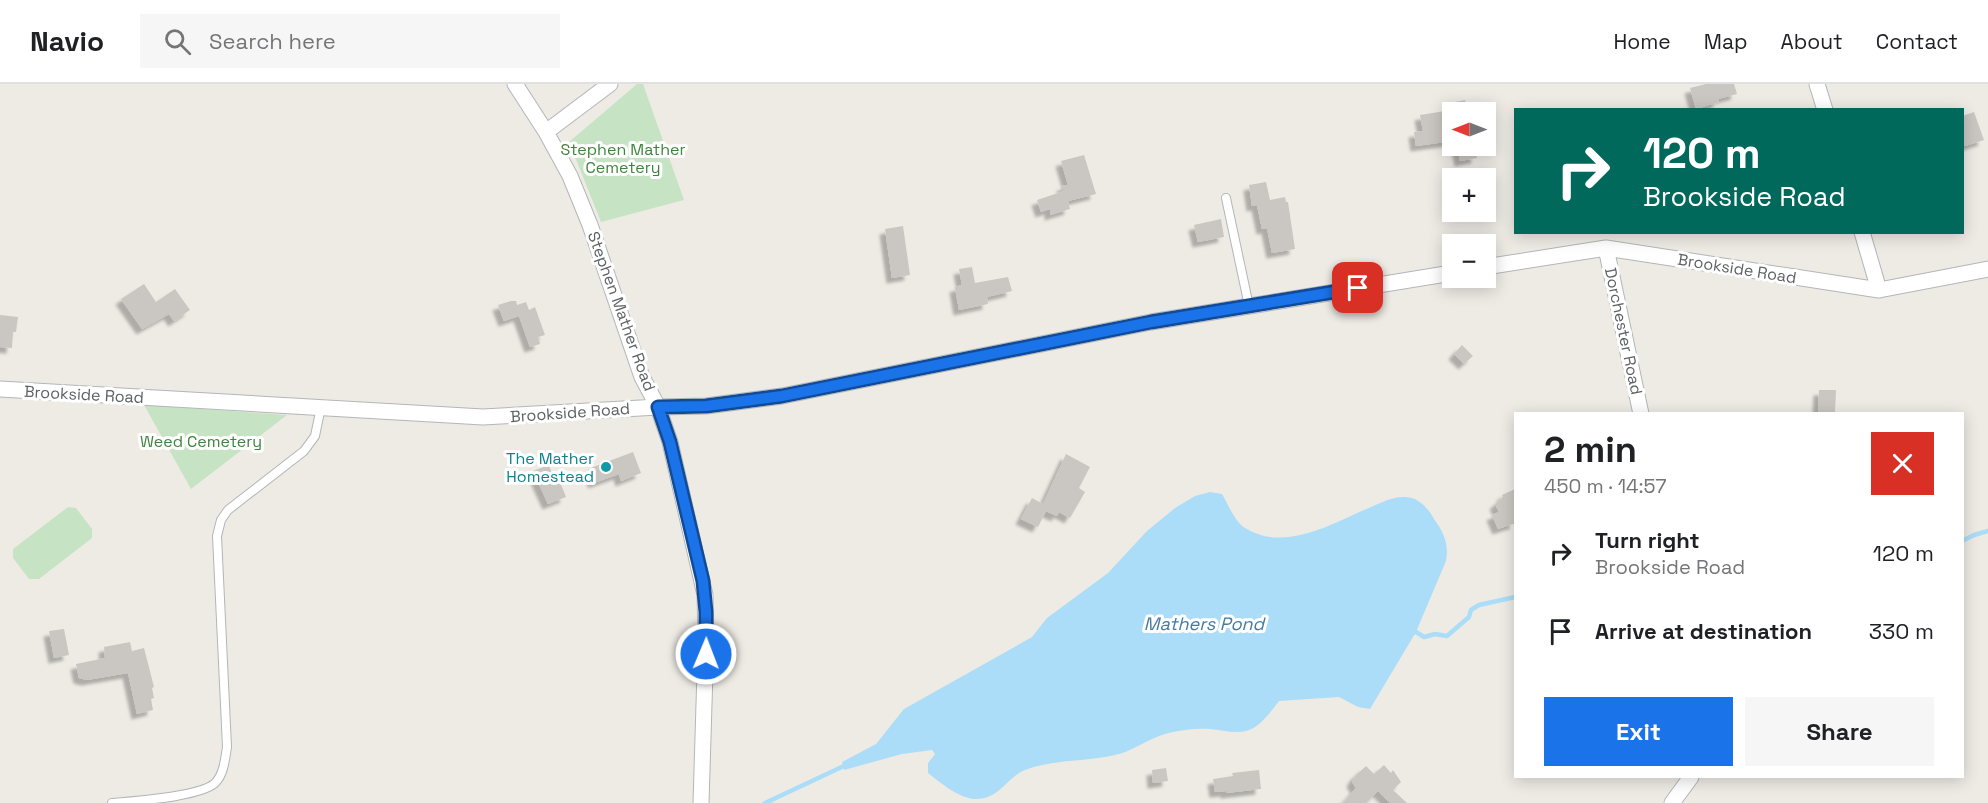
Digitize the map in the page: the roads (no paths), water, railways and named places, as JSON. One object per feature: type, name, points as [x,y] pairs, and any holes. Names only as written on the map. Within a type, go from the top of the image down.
[{"type":"street","name":"Stephen Mather Road","points":[[515,84],[546,132],[570,176],[590,225],[642,377],[658,407],[670,442],[705,595],[706,638],[701,803]]},
{"type":"street","points":[[546,132],[610,84]]},
{"type":"street","points":[[1817,84],[1824,108]]},
{"type":"street","points":[[1863,234],[1879,290]]},
{"type":"street","name":"Brookside Road","points":[[1496,265],[1606,248],[1879,290],[1988,269]]},
{"type":"street","name":"Dorchester Road","points":[[1606,248],[1641,412]]},
{"type":"street","name":"Brookside Road","points":[[0,389],[483,417],[706,406],[782,396],[1151,322],[1442,275]]},
{"type":"street","points":[[1672,803],[1690,778]]},
{"type":"lane","points":[[1226,198],[1249,306]]},
{"type":"lane","points":[[112,803],[196,792],[214,785],[220,776],[227,747],[217,536],[221,520],[228,510],[304,451],[315,436],[321,407]]},
{"type":"water","name":"Mathers Pond","points":[[1210,492],[1222,494],[1235,517],[1245,528],[1260,535],[1276,538],[1309,533],[1397,497],[1415,499],[1429,511],[1445,538],[1446,561],[1416,632],[1370,709],[1358,707],[1339,697],[1279,701],[1260,723],[1246,731],[1182,730],[1159,736],[1115,755],[1036,766],[1019,773],[990,796],[975,799],[962,796],[928,773],[928,763],[935,754],[932,750],[902,754],[844,770],[842,762],[876,744],[904,709],[1032,637],[1047,618],[1108,573],[1147,531],[1175,508],[1195,496]]},
{"type":"waterway","points":[[1964,540],[1988,531]]},
{"type":"waterway","points":[[1411,633],[1416,632],[1424,637],[1435,634],[1447,636],[1469,617],[1471,610],[1479,605],[1514,597]]},
{"type":"waterway","points":[[765,803],[846,765]]},
{"type":"place","name":"The Mather Homestead","points":[[606,467]]},
{"type":"park label","name":"Stephen Mather Cemetery","points":[[623,158]]},
{"type":"park label","name":"Weed Cemetery","points":[[201,441]]}]
